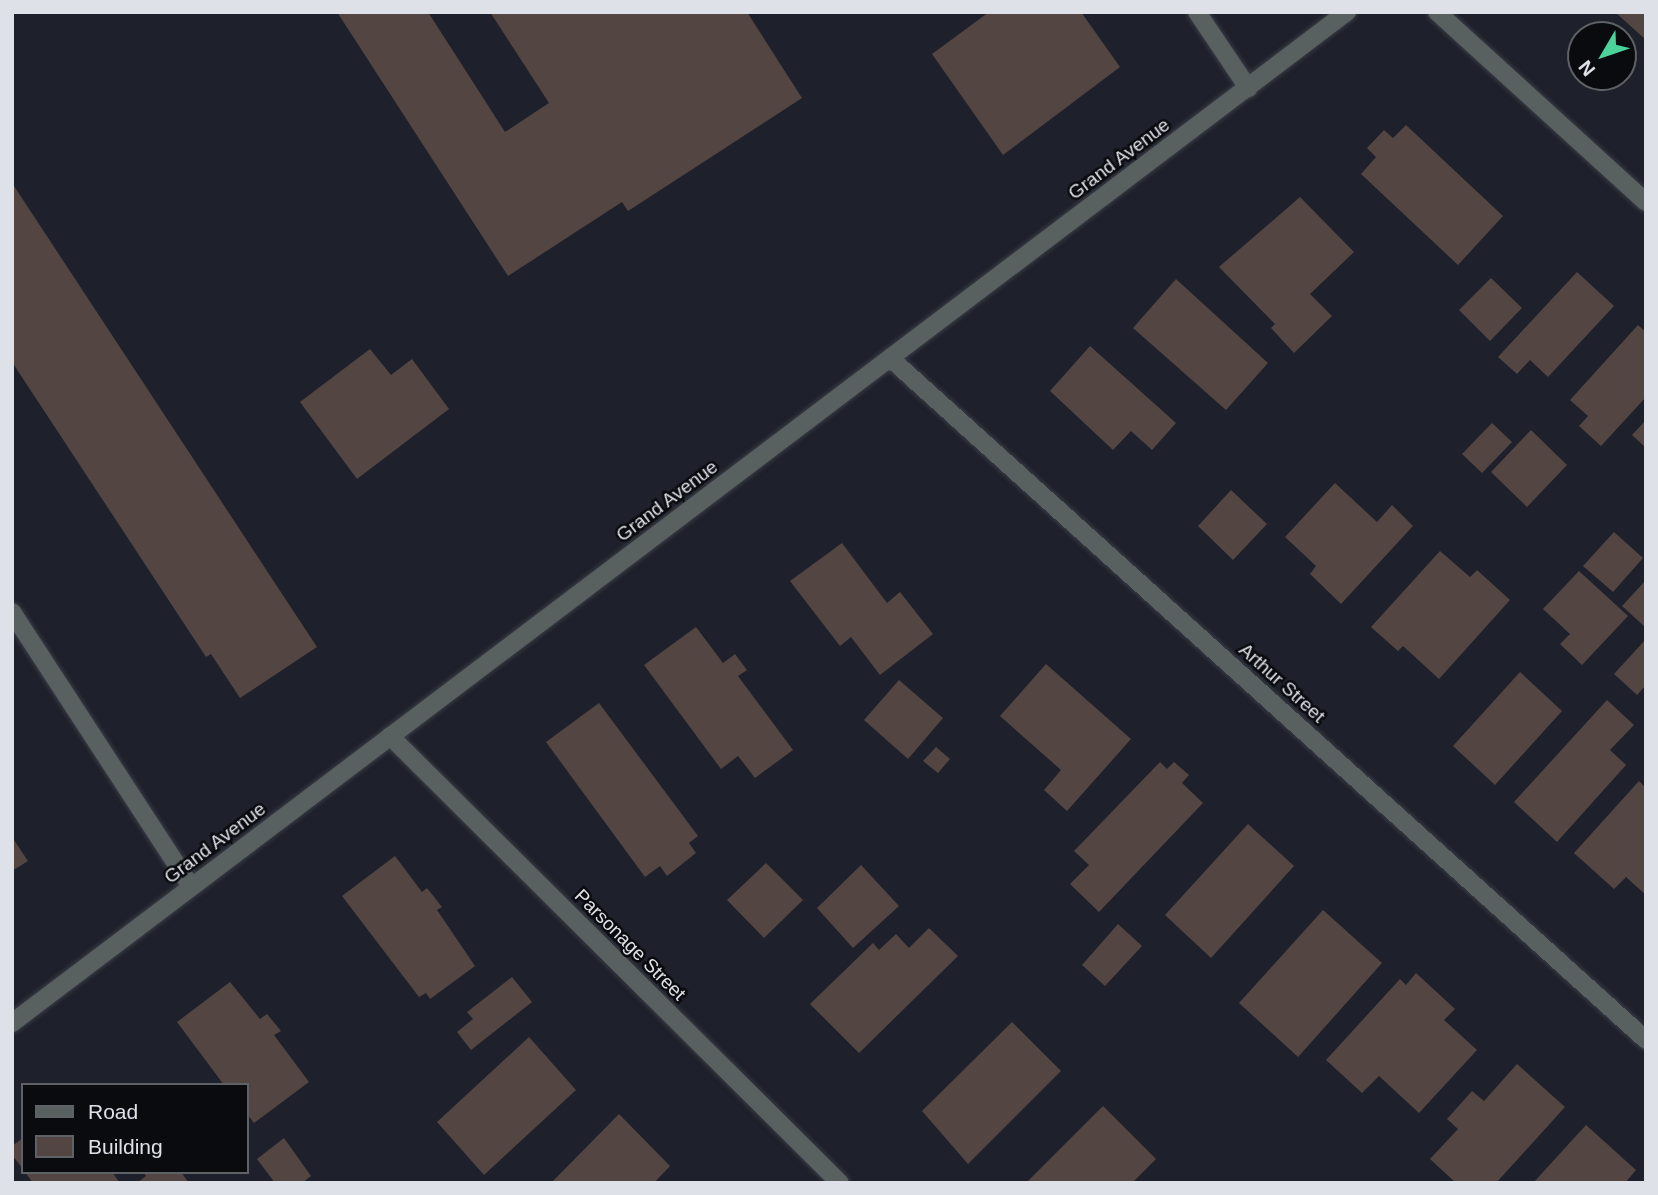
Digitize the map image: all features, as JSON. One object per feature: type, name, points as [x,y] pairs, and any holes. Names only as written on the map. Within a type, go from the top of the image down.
[{"type":"street","points":[[1197,12],[1248,88]]},
{"type":"street","name":"Grand Avenue","points":[[12,1023],[1347,12]]},
{"type":"street","points":[[1437,12],[1646,202]]},
{"type":"street","name":"Arthur Street","points":[[890,358],[1646,1040]]},
{"type":"street","points":[[12,612],[191,887]]},
{"type":"street","name":"Parsonage Street","points":[[390,736],[840,1183]]},
{"type":"building","points":[[337,12],[428,12],[505,132],[549,103],[490,12],[747,12],[802,98],[628,211],[622,202],[508,276]]},
{"type":"building","points":[[989,12],[1081,12],[1120,67],[1003,155],[932,54]]},
{"type":"building","points":[[1615,12],[1646,12],[1646,40],[1637,32],[1637,21],[1625,21]]},
{"type":"building","points":[[1406,125],[1503,216],[1458,265],[1361,174],[1376,157],[1367,148],[1384,130],[1393,138]]},
{"type":"building","points":[[12,183],[317,647],[240,698],[211,654],[206,657],[12,362]]},
{"type":"building","points":[[1300,197],[1354,252],[1310,294],[1332,316],[1294,353],[1271,328],[1275,324],[1219,267]]},
{"type":"building","points":[[1577,272],[1614,306],[1548,377],[1530,360],[1517,374],[1498,357]]},
{"type":"building","points":[[1491,278],[1522,308],[1490,341],[1459,310]]},
{"type":"building","points":[[1176,279],[1268,363],[1226,410],[1133,328]]},
{"type":"building","points":[[1638,325],[1646,332],[1646,397],[1601,446],[1579,426],[1588,416],[1570,400]]},
{"type":"building","points":[[1090,346],[1176,423],[1152,450],[1131,431],[1113,450],[1050,391]]},
{"type":"building","points":[[370,349],[391,375],[412,359],[449,409],[357,479],[300,402]]},
{"type":"building","points":[[1646,420],[1646,448],[1632,435]]},
{"type":"building","points":[[1492,423],[1512,442],[1482,473],[1462,454]]},
{"type":"building","points":[[1531,430],[1567,465],[1527,507],[1491,472]]},
{"type":"building","points":[[1335,483],[1377,522],[1392,505],[1413,526],[1341,604],[1310,574],[1316,566],[1285,537]]},
{"type":"building","points":[[1231,490],[1267,524],[1233,560],[1198,526]]},
{"type":"building","points":[[1614,532],[1643,558],[1613,592],[1583,566]]},
{"type":"building","points":[[842,543],[887,603],[900,592],[933,634],[880,675],[851,637],[840,646],[790,581]]},
{"type":"building","points":[[1440,551],[1470,577],[1477,570],[1510,600],[1439,679],[1403,646],[1398,651],[1371,627]]},
{"type":"building","points":[[1579,571],[1628,616],[1582,665],[1560,644],[1570,634],[1543,609]]},
{"type":"building","points":[[1646,580],[1646,628],[1622,606]]},
{"type":"building","points":[[696,627],[723,663],[735,654],[747,670],[738,676],[793,750],[755,778],[738,756],[721,769],[644,665]]},
{"type":"building","points":[[1646,639],[1646,685],[1637,695],[1614,674]]},
{"type":"building","points":[[1046,664],[1131,739],[1067,811],[1044,790],[1061,770],[1000,716]]},
{"type":"building","points":[[1520,672],[1562,711],[1495,785],[1453,746]]},
{"type":"building","points":[[899,680],[943,718],[908,759],[864,720]]},
{"type":"building","points":[[1607,700],[1634,725],[1610,750],[1626,765],[1557,842],[1514,802]]},
{"type":"building","points":[[599,703],[698,836],[689,843],[696,853],[667,876],[660,866],[645,877],[546,742]]},
{"type":"building","points":[[936,747],[950,759],[938,773],[923,761]]},
{"type":"building","points":[[1160,762],[1167,769],[1174,762],[1189,775],[1182,783],[1203,803],[1099,912],[1070,884],[1089,865],[1074,851]]},
{"type":"building","points":[[1639,781],[1646,788],[1646,895],[1626,877],[1614,889],[1574,853]]},
{"type":"building","points":[[1248,824],[1294,866],[1211,958],[1165,915]]},
{"type":"building","points":[[12,837],[28,861],[12,871]]},
{"type":"building","points":[[395,856],[422,892],[427,888],[442,907],[437,910],[475,966],[430,999],[426,993],[419,997],[342,896]]},
{"type":"building","points":[[766,863],[803,900],[764,938],[727,900]]},
{"type":"building","points":[[861,865],[899,906],[853,948],[817,908]]},
{"type":"building","points":[[1323,910],[1382,963],[1298,1057],[1239,1003]]},
{"type":"building","points":[[1118,924],[1142,946],[1105,986],[1082,965]]},
{"type":"building","points":[[929,928],[958,956],[859,1053],[810,1004],[873,943],[879,950],[896,934],[909,948]]},
{"type":"building","points":[[1416,973],[1455,1009],[1444,1020],[1477,1050],[1419,1113],[1379,1076],[1362,1093],[1326,1060],[1400,979],[1406,985]]},
{"type":"building","points":[[512,977],[532,1002],[471,1050],[457,1032],[473,1019],[467,1012]]},
{"type":"building","points":[[230,982],[260,1019],[267,1014],[281,1031],[274,1035],[309,1082],[254,1123],[248,1115],[248,1083],[223,1083],[177,1022]]},
{"type":"building","points":[[1012,1022],[1061,1071],[968,1164],[922,1111]]},
{"type":"building","points":[[529,1037],[576,1090],[484,1175],[437,1122]]},
{"type":"building","points":[[1517,1064],[1565,1107],[1496,1183],[1456,1183],[1430,1159],[1458,1129],[1447,1119],[1472,1091],[1484,1101]]},
{"type":"building","points":[[1103,1106],[1156,1159],[1132,1183],[1026,1183]]},
{"type":"building","points":[[619,1114],[670,1166],[654,1183],[551,1183]]},
{"type":"building","points":[[1586,1125],[1636,1170],[1625,1183],[1533,1183]]},
{"type":"building","points":[[284,1138],[311,1176],[302,1183],[275,1183],[257,1159]]},
{"type":"building","points":[[21,1139],[21,1166],[12,1155],[12,1146]]},
{"type":"building","points":[[26,1174],[113,1174],[120,1183],[33,1183]]},
{"type":"building","points":[[144,1174],[182,1174],[189,1183],[137,1183],[146,1176]]}]
